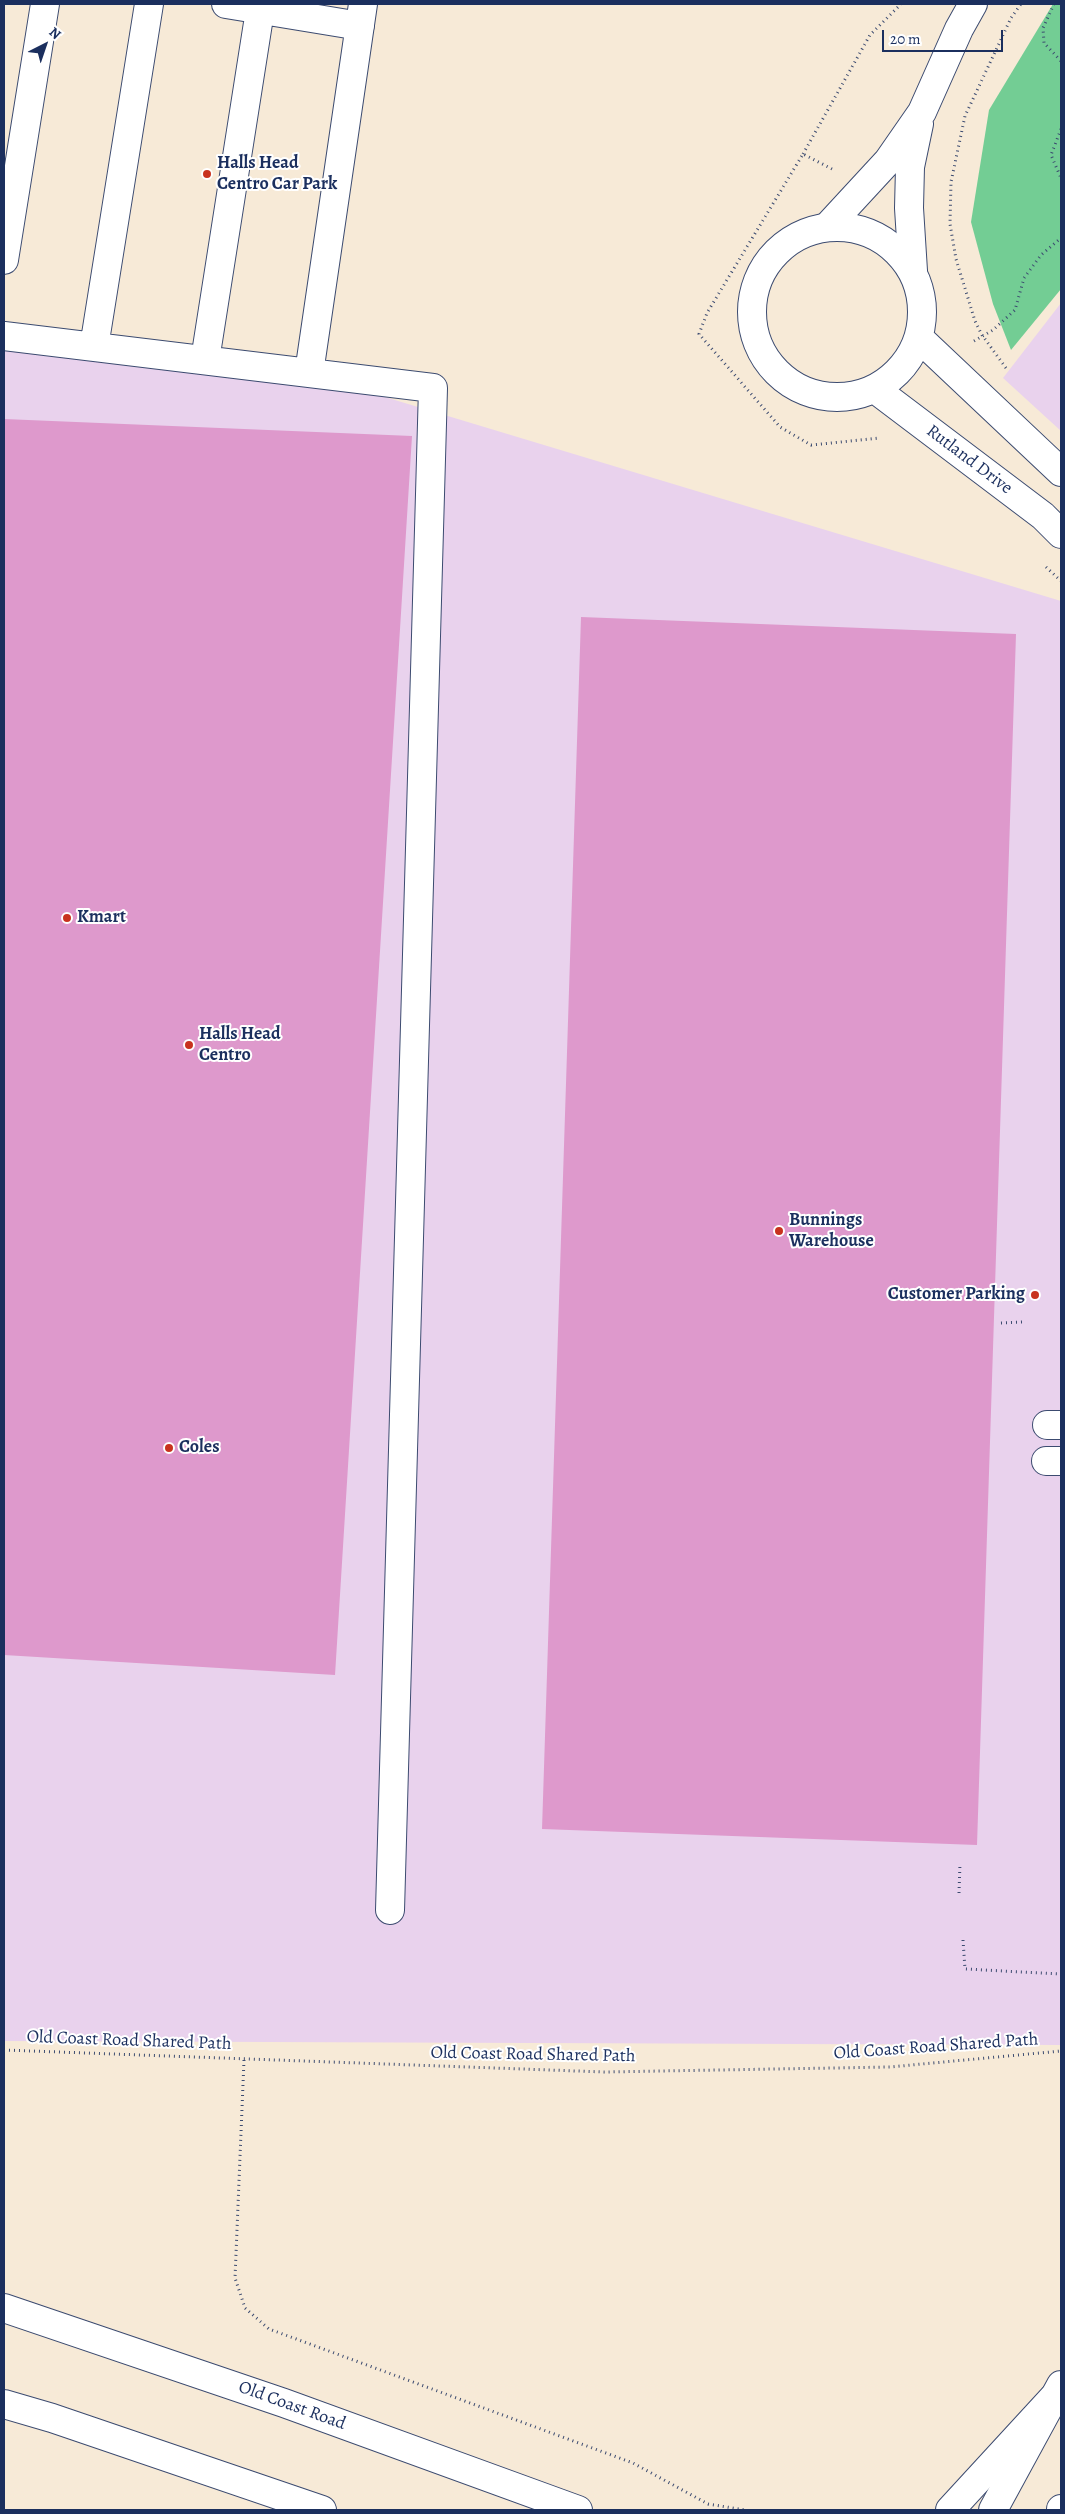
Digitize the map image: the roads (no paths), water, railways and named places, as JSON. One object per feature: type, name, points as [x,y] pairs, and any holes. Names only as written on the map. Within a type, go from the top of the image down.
[{"type":"main road","points":[[4,260],[45,4]]},
{"type":"main road","points":[[94,347],[149,4]]},
{"type":"main road","points":[[226,4],[361,15],[309,373]]},
{"type":"main road","points":[[828,226],[888,160],[922,112],[959,29],[973,4]]},
{"type":"main road","points":[[205,360],[261,7]]},
{"type":"main road","points":[[913,271],[891,245],[862,229],[828,226],[796,235],[770,256],[754,286],[751,318],[760,351],[780,377],[809,394],[842,398],[875,389],[903,368],[919,338],[923,304],[913,271],[909,208],[910,167],[922,112]]},
{"type":"main road","points":[[4,336],[432,388],[390,1910]]},
{"type":"main road","points":[[919,338],[1061,472]]},
{"type":"main road","name":"Rutland Drive","points":[[875,389],[1043,516],[1061,534]]},
{"type":"main road","name":"Old Coast Road","points":[[4,2308],[284,2403],[578,2510]]},
{"type":"main road","points":[[950,2510],[1057,2392]]},
{"type":"main road","points":[[993,2510],[1057,2392]]},
{"type":"main road","points":[[4,2404],[61,2421],[322,2510]]},
{"type":"place","name":"Halls Head Centro Car Park","points":[[207,174]]},
{"type":"place","name":"Kmart","points":[[67,918]]},
{"type":"place","name":"Halls Head Centro","points":[[189,1045]]},
{"type":"place","name":"Bunnings Warehouse","points":[[779,1231]]},
{"type":"place","name":"Customer Parking","points":[[1035,1295]]},
{"type":"place","name":"Coles","points":[[169,1448]]}]
